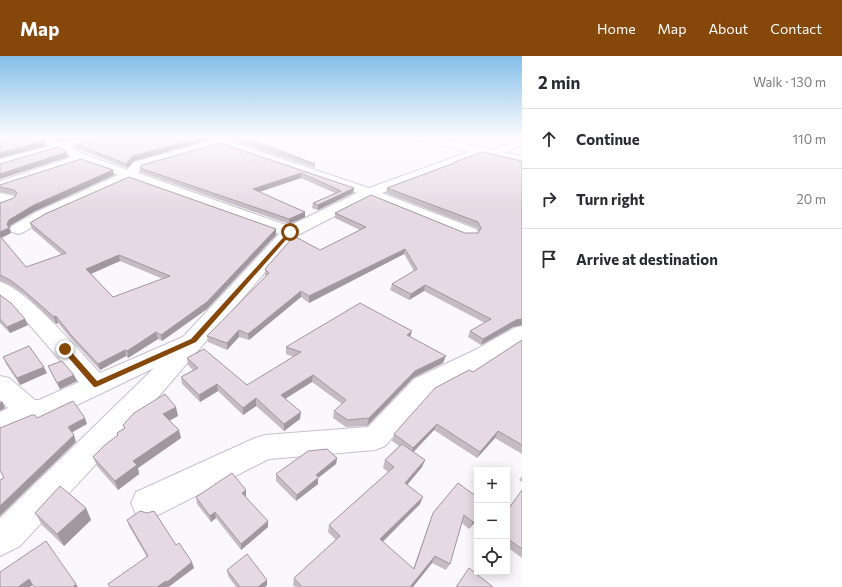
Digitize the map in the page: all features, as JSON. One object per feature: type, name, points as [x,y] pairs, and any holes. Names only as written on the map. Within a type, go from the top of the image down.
[{"type":"street","points":[[0,186],[71,162]]},
{"type":"street","points":[[92,162],[290,232]]},
{"type":"street","points":[[18,229],[41,215],[129,175],[138,164],[144,162]]},
{"type":"street","points":[[280,162],[369,193],[470,233]]},
{"type":"street","points":[[0,540],[8,534],[144,395],[290,232],[369,193],[460,162]]},
{"type":"street","points":[[0,198],[10,199],[0,203]]},
{"type":"street","points":[[0,288],[22,304],[96,385]]},
{"type":"street","points":[[148,504],[265,447],[376,438],[422,386],[484,356],[522,333]]},
{"type":"street","points":[[0,424],[29,410],[42,410],[193,340]]},
{"type":"street","points":[[0,385],[29,410]]},
{"type":"building","points":[[8,162],[37,162],[0,174],[0,164]]},
{"type":"building","points":[[72,162],[89,162],[113,170],[34,205],[9,220],[7,224],[9,228],[0,232],[0,203],[14,198],[17,193],[14,190],[0,187],[0,185]]},
{"type":"building","points":[[153,162],[276,162],[354,188],[318,205],[313,203],[341,191],[301,173],[253,189],[305,212],[289,219],[140,168],[142,165]]},
{"type":"building","points":[[455,162],[522,162],[522,319],[516,320],[483,339],[470,331],[491,319],[425,285],[411,294],[392,284],[417,269],[405,249],[309,296],[301,291],[248,334],[239,330],[227,343],[207,336],[269,273],[265,269],[294,236],[320,250],[366,227],[335,213],[371,195],[465,233],[478,233],[481,228],[478,222],[387,188],[457,162]]},
{"type":"building","points":[[129,177],[276,229],[207,302],[161,335],[156,332],[127,351],[125,350],[98,364],[71,335],[56,316],[54,317],[22,289],[0,275],[0,236],[26,267],[66,253],[30,223],[45,214]],"holes":[[[119,255],[170,276],[113,297],[86,269]]]},
{"type":"building","points":[[0,295],[11,303],[25,319],[7,327],[0,319]]},
{"type":"building","points":[[360,303],[412,331],[407,335],[446,356],[415,371],[369,418],[348,420],[334,411],[346,400],[313,375],[281,395],[301,412],[284,424],[256,398],[243,408],[217,384],[199,395],[181,377],[198,368],[187,358],[204,349],[247,385],[301,352],[286,347]]},
{"type":"building","points":[[522,340],[522,445],[498,431],[480,452],[437,424],[413,448],[394,434],[435,388],[469,370],[473,372]]},
{"type":"building","points":[[29,346],[44,367],[17,378],[3,357]]},
{"type":"building","points":[[62,361],[74,375],[57,383],[48,366]]},
{"type":"building","points":[[165,394],[176,407],[163,414],[179,430],[133,461],[137,465],[115,481],[93,457],[118,435],[117,433],[125,428],[123,425],[134,413]]},
{"type":"building","points":[[73,401],[85,418],[68,427],[74,435],[0,506],[0,480],[4,478],[0,470],[0,428],[32,415],[35,415],[37,418]]},
{"type":"building","points":[[402,444],[425,460],[405,483],[423,497],[380,539],[414,569],[433,513],[458,483],[474,495],[474,521],[473,522],[464,515],[450,564],[435,556],[410,587],[302,587],[294,578],[340,536],[329,525],[394,467],[385,460]]},
{"type":"building","points":[[327,449],[337,458],[316,475],[319,477],[297,495],[276,474],[308,451]]},
{"type":"building","points":[[232,473],[246,490],[242,493],[268,521],[241,544],[215,512],[210,516],[196,497]]},
{"type":"building","points":[[60,486],[86,508],[57,534],[35,513]]},
{"type":"building","points":[[522,490],[522,549],[510,540],[510,507]]},
{"type":"building","points":[[140,511],[147,513],[154,511],[176,545],[179,543],[192,562],[167,582],[166,581],[157,587],[110,587],[108,584],[148,556],[127,520]]},
{"type":"building","points":[[46,541],[76,584],[73,587],[34,587],[29,579],[18,587],[0,587],[0,572]]},
{"type":"building","points":[[247,554],[267,580],[258,587],[240,587],[227,570]]},
{"type":"building","points":[[469,568],[474,572],[474,575],[478,575],[493,587],[456,587]]},
{"type":"route","points":[[65,349],[96,385],[193,340],[290,232]]}]
